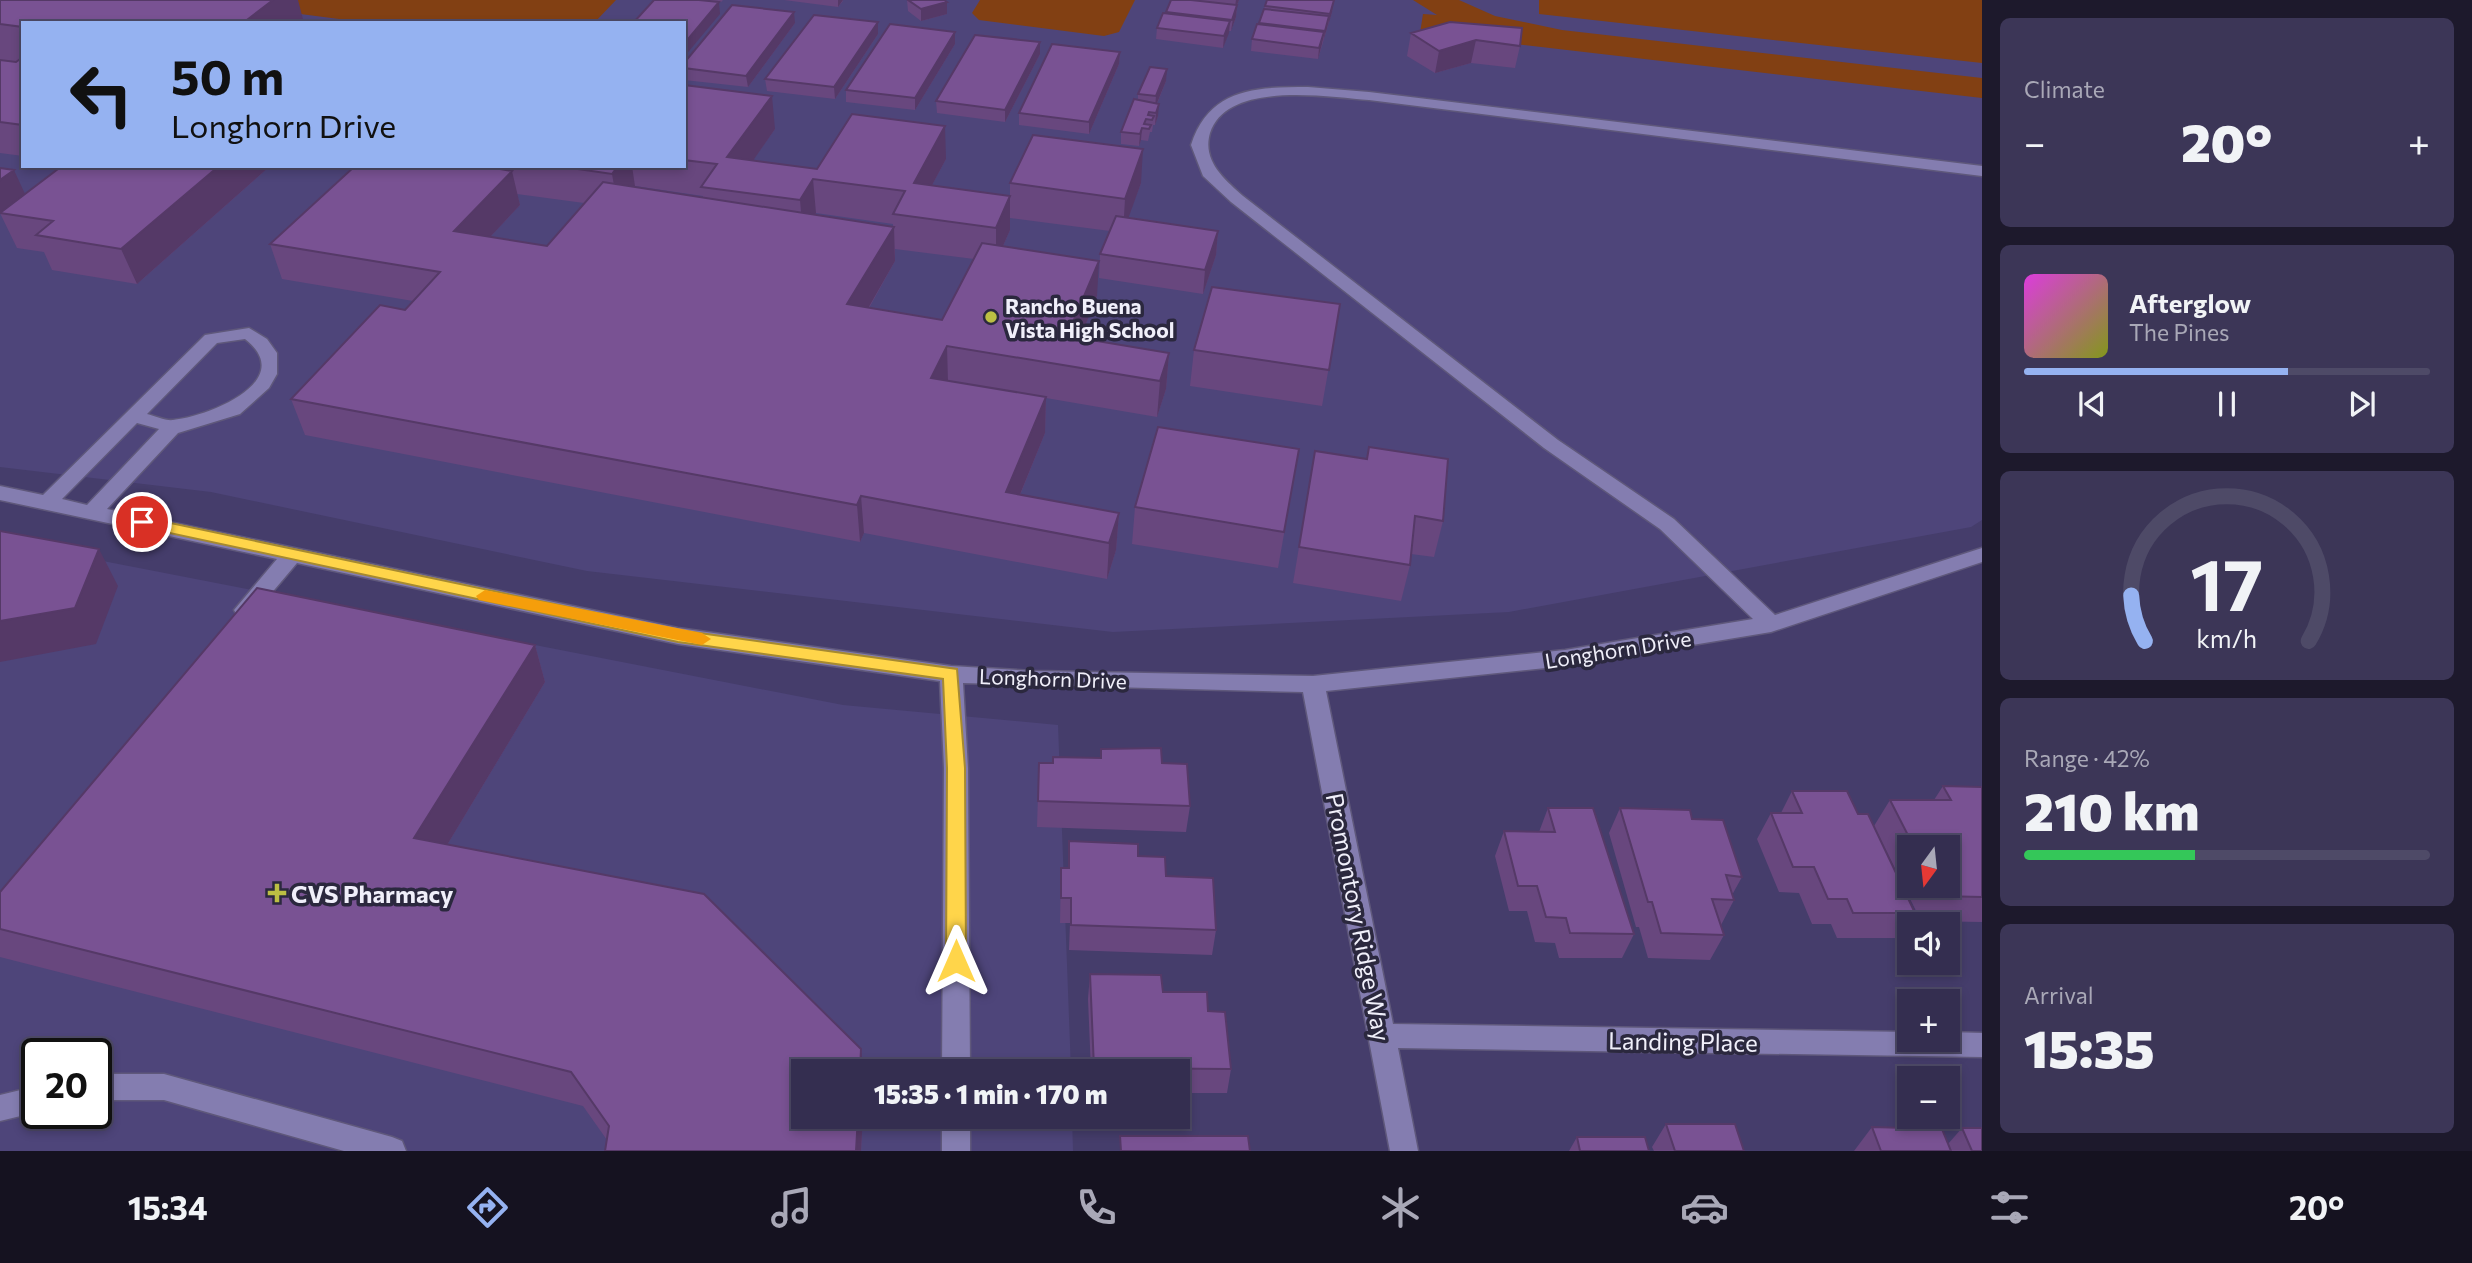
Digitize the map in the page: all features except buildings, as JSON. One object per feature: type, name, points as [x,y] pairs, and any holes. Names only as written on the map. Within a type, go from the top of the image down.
[{"type":"street","points":[[1771,624],[1667,524],[1551,444],[1237,199],[1209,173],[1199,145],[1210,117],[1242,97],[1291,92],[1368,96],[1982,171]]},
{"type":"street","points":[[48,502],[132,416],[211,339],[249,333],[265,343],[270,355],[271,370],[257,389],[234,410],[173,427],[132,416]]},
{"type":"street","points":[[93,511],[173,427]]},
{"type":"street","name":"Longhorn Drive","points":[[0,493],[678,636],[951,674],[1033,679],[1313,684],[1565,658],[1771,624],[1982,555]]},
{"type":"street","points":[[233,624],[291,556]]},
{"type":"street","points":[[951,674],[956,768],[956,1059]]},
{"type":"street","name":"Promontory Ridge Way","points":[[1313,684],[1404,1151]]},
{"type":"street","name":"Landing Place","points":[[1383,1036],[1982,1045]]},
{"type":"street","points":[[112,1087],[164,1087],[392,1151]]},
{"type":"street","points":[[0,1108],[21,1103]]},
{"type":"street","points":[[956,1129],[956,1151]]},
{"type":"shaded area","name":"Rancho Buena Vista High School","points":[[0,0],[1982,0],[1982,520],[1971,527],[1509,612],[1113,632],[587,571],[211,492],[0,467]]},
{"type":"shaded area","points":[[191,0],[616,0],[596,21],[354,21]]},
{"type":"shaded area","points":[[980,0],[1135,0],[1119,32],[1104,36],[979,20],[972,13]]},
{"type":"shaded area","points":[[1413,0],[1459,0],[1495,16],[1562,30],[1982,78],[1982,98],[1420,33],[1423,14],[1437,15]]},
{"type":"shaded area","points":[[1539,0],[1982,0],[1982,63],[1539,14]]},
{"type":"shaded area","points":[[0,541],[843,705],[1058,725],[1071,1059],[791,1059],[791,1129],[1072,1129],[1073,1151],[0,1151]]},
{"type":"slow traffic","points":[[485,596],[702,639]]},
{"type":"place","name":"Rancho Buena Vista High School","points":[[991,317]]},
{"type":"place","name":"CVS Pharmacy","points":[[277,893]]},
{"type":"route","points":[[142,522],[291,556],[678,636],[951,674],[956,768],[956,961]]}]
